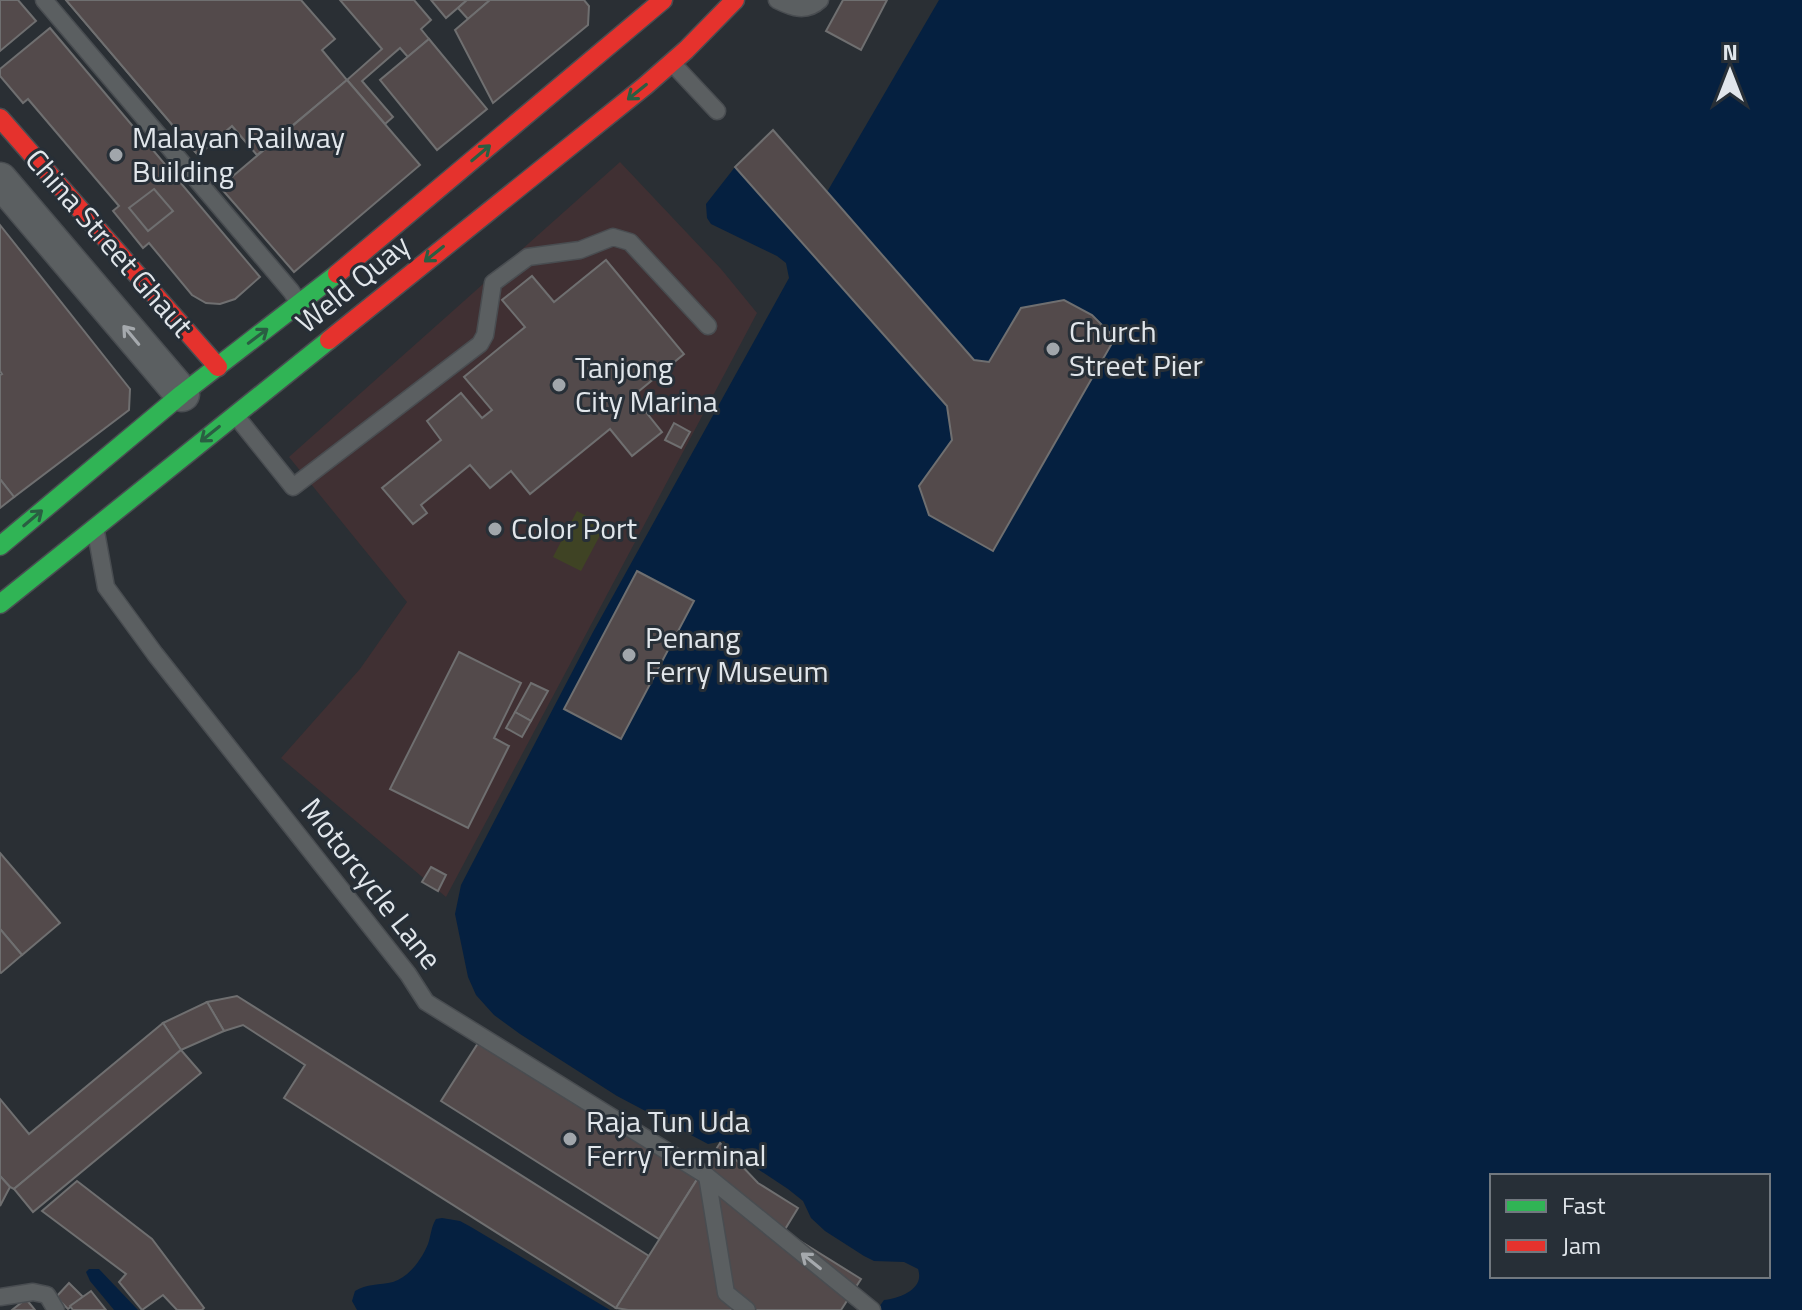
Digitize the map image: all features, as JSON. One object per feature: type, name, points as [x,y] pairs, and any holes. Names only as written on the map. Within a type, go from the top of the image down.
[{"type":"main road","name":"Weld Quay","points":[[0,546],[81,509],[235,414],[672,63],[735,0]]},
{"type":"main road","name":"Weld Quay","points":[[0,604],[182,394],[300,305],[645,6]]},
{"type":"main road","name":"China Street Ghaut","points":[[0,118],[218,367]]},
{"type":"street","name":"China Street Ghaut","points":[[0,180],[182,394]]},
{"type":"lane","points":[[44,0],[300,305]]},
{"type":"lane","points":[[777,0],[798,9],[809,9],[820,0]]},
{"type":"lane","points":[[672,63],[717,111]]},
{"type":"lane","points":[[235,414],[293,487],[480,344],[485,335],[493,283],[528,257],[580,250],[613,237],[630,242],[708,326]]},
{"type":"lane","name":"Motorcycle Lane","points":[[81,509],[106,587],[155,654],[408,974],[426,1002],[707,1176],[872,1310]]},
{"type":"lane","points":[[707,1176],[726,1293],[747,1310]]},
{"type":"lane","points":[[0,1297],[33,1292],[47,1295],[56,1310]]},
{"type":"shaded area","name":"Color Port","points":[[620,162],[721,269],[757,313],[446,897],[281,758],[360,669],[407,602],[289,457]]},
{"type":"green space","points":[[577,511],[605,526],[581,571],[553,557]]},
{"type":"water","points":[[939,0],[1802,0],[1802,1310],[877,1310],[884,1300],[904,1295],[915,1287],[918,1269],[904,1262],[874,1261],[864,1256],[825,1231],[811,1218],[803,1201],[732,1152],[724,1141],[708,1144],[617,1096],[520,1034],[494,1015],[476,995],[468,977],[455,914],[461,885],[593,632],[789,278],[786,263],[777,256],[711,224],[707,218],[706,204],[735,167],[773,130],[827,192]]},
{"type":"water","points":[[436,1219],[460,1221],[471,1227],[610,1310],[357,1310],[352,1301],[355,1291],[393,1282],[404,1276],[422,1256]]},
{"type":"water","points":[[99,1269],[138,1310],[114,1310],[90,1281],[86,1272]]},
{"type":"building","points":[[0,0],[18,0],[36,21],[0,51]]},
{"type":"building","points":[[66,0],[247,0],[303,66],[245,116],[269,145],[257,155],[232,126],[198,155]]},
{"type":"building","points":[[66,0],[301,0],[335,39],[322,50],[347,80],[257,155],[232,126],[198,155]]},
{"type":"building","points":[[340,0],[414,0],[431,20],[421,29],[429,39],[408,57],[400,48],[362,81],[393,117],[385,124],[347,80],[382,49]]},
{"type":"building","points":[[431,0],[467,0],[446,18]]},
{"type":"building","points":[[467,0],[490,0],[468,19],[458,8]]},
{"type":"building","points":[[490,0],[584,0],[589,6],[588,25],[493,103],[455,30]]},
{"type":"building","points":[[843,0],[887,0],[861,50],[826,31]]},
{"type":"building","name":"Malayan Railway Building","points":[[50,28],[260,277],[235,299],[220,304],[206,303],[192,295],[149,243],[143,248],[113,211],[119,206],[28,99],[23,103],[0,76],[0,69]]},
{"type":"building","points":[[429,39],[487,109],[437,150],[380,80]]},
{"type":"building","points":[[347,80],[420,165],[294,272],[220,187]]},
{"type":"building","name":"Church Street Pier","points":[[773,130],[974,360],[989,362],[1021,308],[1064,300],[1092,315],[1115,338],[993,551],[929,515],[919,486],[952,440],[947,406],[735,167]]},
{"type":"building","points":[[154,189],[173,211],[148,231],[129,208]]},
{"type":"building","points":[[0,225],[130,389],[129,410],[14,497],[0,479]]},
{"type":"building","name":"Tanjong City Marina","points":[[606,260],[684,354],[633,396],[662,432],[632,456],[610,429],[530,494],[511,471],[490,488],[470,465],[421,505],[427,513],[413,524],[382,488],[441,440],[427,421],[461,393],[482,418],[492,410],[464,377],[525,327],[502,300],[532,276],[554,302]]},
{"type":"building","points":[[674,423],[690,432],[681,448],[665,440]]},
{"type":"building","points":[[0,479],[14,497],[0,508]]},
{"type":"building","name":"Penang Ferry Museum","points":[[637,571],[694,601],[621,739],[564,709]]},
{"type":"building","points":[[459,652],[521,683],[494,738],[509,746],[468,828],[390,789]]},
{"type":"building","points":[[531,683],[548,691],[531,721],[515,712]]},
{"type":"building","points":[[515,712],[531,721],[522,737],[506,728]]},
{"type":"building","points":[[0,853],[60,923],[22,955],[0,929]]},
{"type":"building","points":[[431,867],[446,875],[438,891],[422,882]]},
{"type":"building","points":[[0,929],[22,955],[1,973],[0,972]]},
{"type":"building","points":[[237,996],[649,1256],[616,1308],[284,1098],[305,1065],[243,1025],[224,1031],[207,1002]]},
{"type":"building","points":[[207,1002],[224,1031],[181,1050],[163,1023]]},
{"type":"building","points":[[163,1023],[181,1050],[14,1189],[10,1187],[0,1176],[0,1099],[29,1134]]},
{"type":"building","name":"Raja Tun Uda Ferry Terminal","points":[[482,1037],[699,1176],[659,1239],[441,1101]]},
{"type":"building","points":[[181,1050],[201,1073],[33,1212],[14,1189]]},
{"type":"building","points":[[720,1143],[758,1183],[798,1208],[784,1231],[861,1279],[841,1310],[616,1308]]},
{"type":"building","points":[[0,1176],[10,1187],[0,1206]]},
{"type":"building","points":[[77,1181],[152,1239],[204,1308],[202,1310],[177,1310],[163,1295],[142,1310],[119,1282],[126,1274],[42,1211]]},
{"type":"building","points":[[69,1283],[83,1297],[68,1309],[56,1297]]},
{"type":"building","points":[[91,1291],[106,1310],[73,1310],[70,1306]]},
{"type":"building","points":[[26,1299],[35,1310],[12,1310]]},
{"type":"traffic: fast","points":[[0,546],[182,394],[337,274]]},
{"type":"traffic: fast","points":[[0,604],[329,340]]},
{"type":"traffic: jam","points":[[337,274],[663,0]]},
{"type":"traffic: jam","points":[[329,340],[645,86],[735,0]]},
{"type":"traffic: jam","points":[[0,118],[218,367]]},
{"type":"place","name":"Malayan Railway Building","points":[[116,155]]},
{"type":"place","name":"Church Street Pier","points":[[1053,349]]},
{"type":"place","name":"Tanjong City Marina","points":[[559,385]]},
{"type":"place","name":"Color Port","points":[[495,529]]},
{"type":"place","name":"Penang Ferry Museum","points":[[629,655]]},
{"type":"place","name":"Raja Tun Uda Ferry Terminal","points":[[570,1139]]}]
